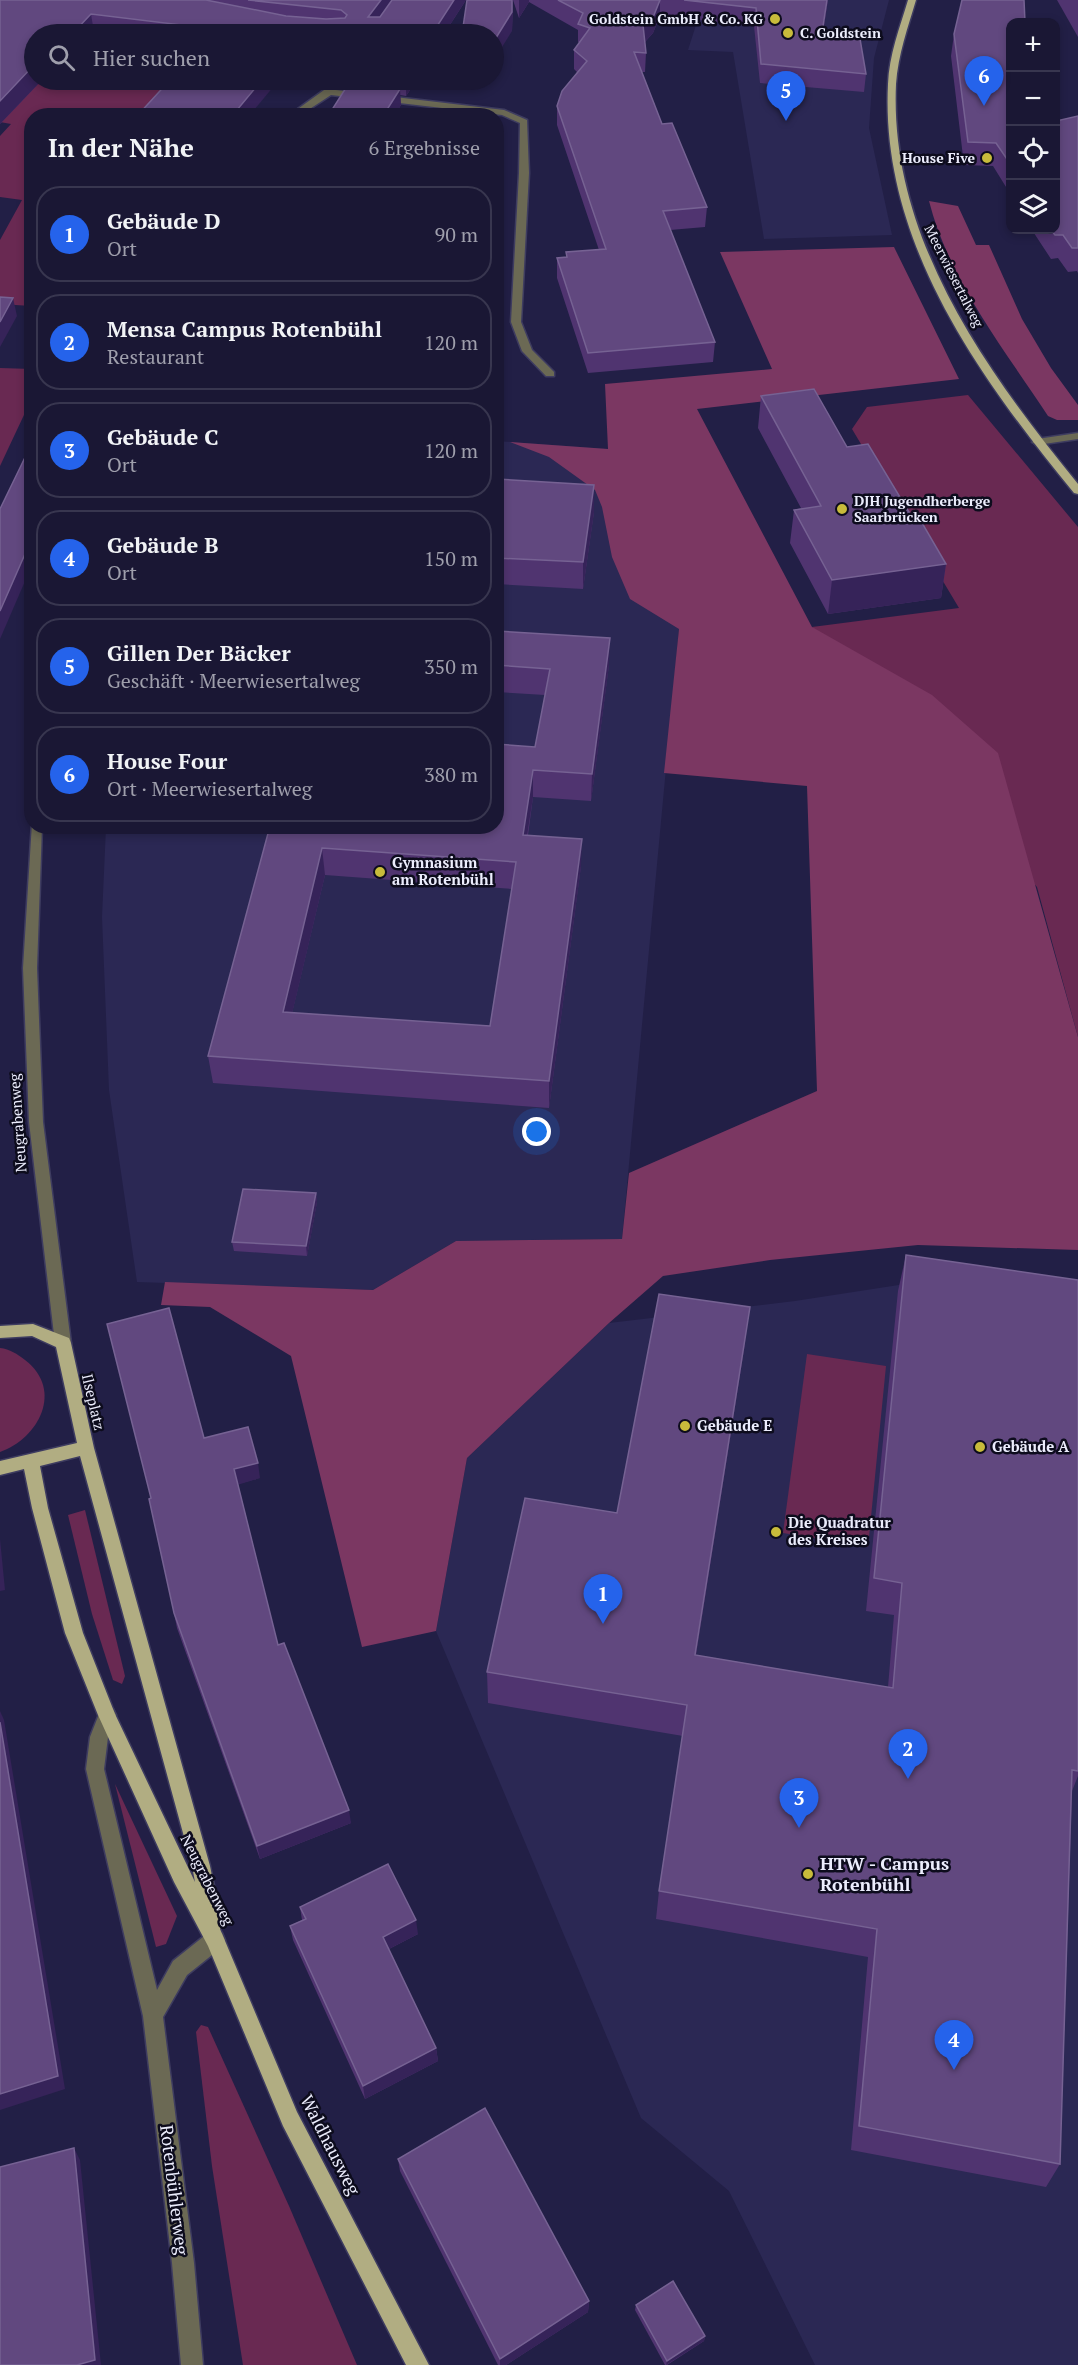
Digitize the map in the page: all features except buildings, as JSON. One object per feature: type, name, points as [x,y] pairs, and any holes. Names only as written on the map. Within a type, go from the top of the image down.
[{"type":"main road","name":"Meerwiesertalweg","points":[[912,0],[892,83],[895,153],[917,241],[993,382],[1037,442],[1078,491]]},
{"type":"main road","points":[[0,1332],[33,1330],[63,1343]]},
{"type":"main road","name":"Ilseplatz","points":[[0,1468],[86,1448],[63,1343]]},
{"type":"main road","name":"Neugrabenweg","points":[[86,1448],[201,1866],[215,1940]]},
{"type":"main road","name":"Neugrabenweg","points":[[32,1462],[40,1508],[74,1633],[107,1715],[181,1876],[215,1940]]},
{"type":"main road","name":"Waldhausweg","points":[[215,1940],[290,2120],[418,2365]]},
{"type":"street","points":[[304,108],[331,90]]},
{"type":"street","points":[[329,92],[469,108]]},
{"type":"street","points":[[504,113],[513,115],[524,122],[524,173],[516,322],[527,351],[550,374]]},
{"type":"street","points":[[1037,442],[1078,436]]},
{"type":"street","name":"Neugrabenweg","points":[[36,834],[30,968],[36,1122],[63,1343]]},
{"type":"street","name":"Rotenbühlerweg","points":[[107,1715],[99,1737],[95,1769],[153,2016],[183,2263],[192,2365]]},
{"type":"street","points":[[153,2016],[180,1968],[215,1940]]},
{"type":"shaded area","points":[[704,0],[889,0],[874,58],[869,128],[892,235],[764,239],[733,52],[688,50]]},
{"type":"shaded area","points":[[21,80],[24,80],[24,90],[201,90],[184,108],[24,108],[24,306],[0,304],[0,240],[22,200],[0,197],[0,136],[11,124],[0,122]]},
{"type":"shaded area","points":[[929,201],[958,206],[976,245],[989,245],[1022,319],[1051,368],[1078,405],[1078,420],[1057,420],[1048,416],[979,313],[964,286],[938,230]]},
{"type":"shaded area","points":[[894,247],[959,379],[697,409],[812,627],[932,695],[998,753],[1078,1037],[1078,1250],[918,1245],[770,1260],[663,1276],[609,1323],[467,1458],[436,1631],[362,1647],[291,1356],[210,1307],[161,1305],[165,1282],[373,1290],[456,1241],[622,1239],[629,1173],[817,1091],[807,786],[664,773],[679,629],[630,599],[612,557],[602,507],[595,490],[549,457],[510,442],[608,449],[605,384],[772,369],[720,252]]},
{"type":"shaded area","points":[[0,368],[24,369],[24,415],[0,466]]},
{"type":"shaded area","points":[[968,395],[1078,527],[1078,1037],[1037,887],[812,627],[959,608],[852,429],[867,407]]},
{"type":"shaded area","name":"Gymnasium am Rotenbühl","points":[[504,442],[608,449],[679,629],[622,1239],[456,1241],[373,1290],[137,1282],[109,1090],[102,917],[106,834],[504,834]]},
{"type":"shaded area","name":"HTW - Campus Rotenbühl","points":[[970,1274],[1078,1279],[1078,2365],[815,2365],[729,2191],[641,2118],[436,1631],[467,1458],[609,1323],[795,1301]]},
{"type":"shaded area","points":[[0,1348],[16,1354],[37,1372],[43,1385],[45,1399],[42,1412],[26,1436],[0,1452]]},
{"type":"shaded area","points":[[807,1354],[886,1366],[868,1547],[783,1533]]},
{"type":"shaded area","points":[[85,1510],[125,1676],[122,1684],[113,1680],[92,1614],[68,1515]]},
{"type":"shaded area","points":[[115,1784],[177,1916],[166,1944],[156,1947]]},
{"type":"shaded area","points":[[201,2025],[208,2027],[289,2206],[357,2365],[243,2365],[212,2166],[196,2032]]},
{"type":"place","name":"Goldstein GmbH & Co. KG","points":[[775,19]]},
{"type":"place","name":"C. Goldstein","points":[[788,33]]},
{"type":"place","name":"House Four","points":[[984,106]]},
{"type":"place","name":"Gillen Der Bäcker","points":[[786,121]]},
{"type":"place","name":"House Five","points":[[987,158]]},
{"type":"place","name":"DJH Jugendherberge Saarbrücken","points":[[842,509]]},
{"type":"place","name":"Gymnasium am Rotenbühl","points":[[380,872]]},
{"type":"place","name":"Gebäude E","points":[[685,1426]]},
{"type":"place","name":"Gebäude A","points":[[980,1447]]},
{"type":"place","name":"Die Quadratur des Kreises","points":[[776,1532]]},
{"type":"place","name":"Gebäude D","points":[[603,1624]]},
{"type":"place","name":"Mensa Campus Rotenbühl","points":[[908,1779]]},
{"type":"place","name":"Gebäude C","points":[[799,1828]]},
{"type":"place","name":"HTW - Campus Rotenbühl","points":[[808,1874]]},
{"type":"place","name":"Gebäude B","points":[[954,2070]]}]
